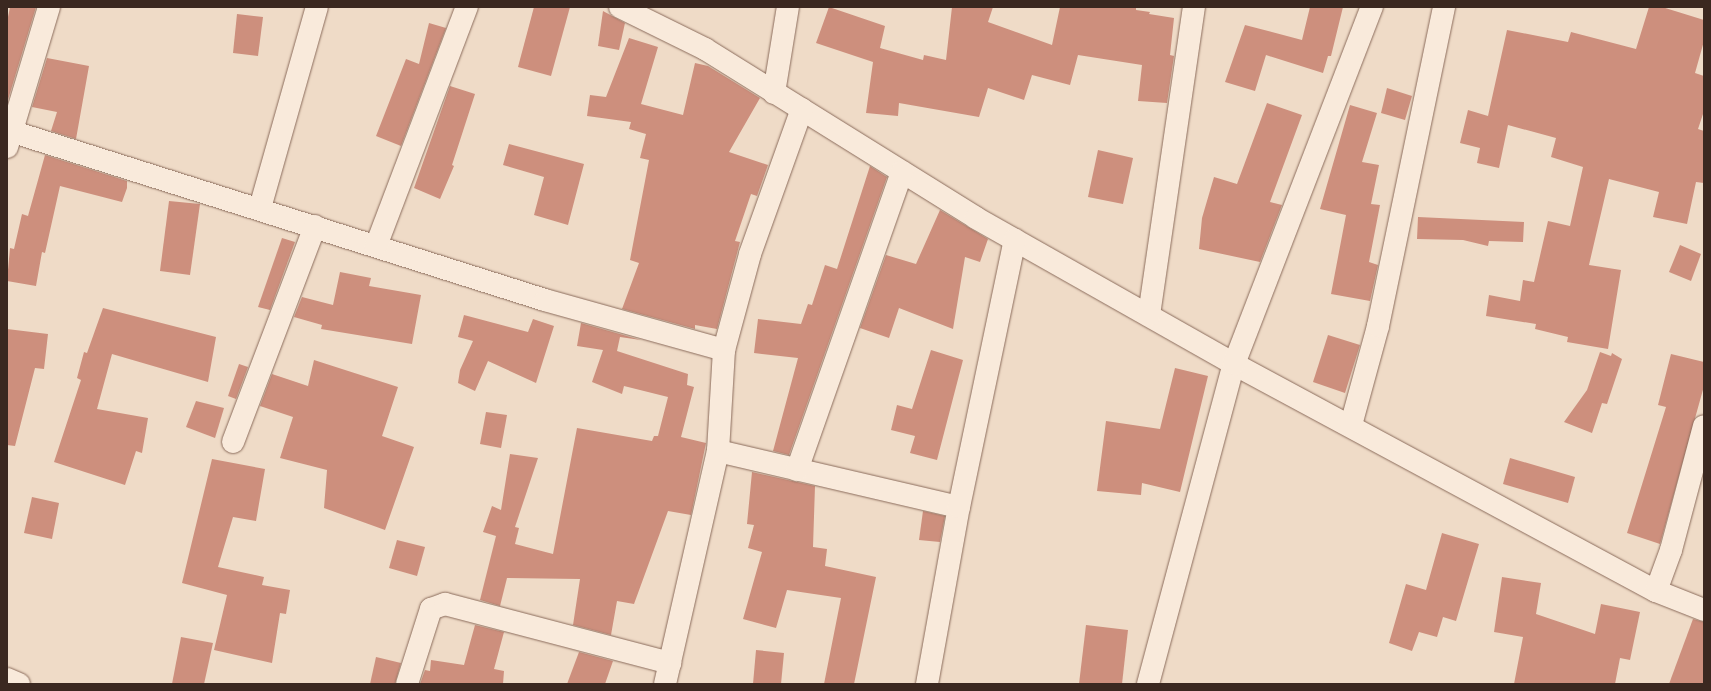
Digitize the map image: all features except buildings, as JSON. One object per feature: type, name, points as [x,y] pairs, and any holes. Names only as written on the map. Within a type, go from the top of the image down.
[{"type":"street","points":[[49,7],[9,136],[260,208],[545,300],[724,350]]},
{"type":"street","points":[[260,208],[317,7]]},
{"type":"street","points":[[376,246],[467,7]]},
{"type":"street","points":[[620,7],[705,49],[902,172],[1015,240],[1150,315],[1234,364],[1656,591],[1704,610]]},
{"type":"street","points":[[774,93],[788,7]]},
{"type":"street","points":[[1150,315],[1194,7]]},
{"type":"street","points":[[1148,684],[1234,364],[1372,7]]},
{"type":"street","points":[[1351,426],[1378,326],[1441,8]]},
{"type":"street","points":[[665,684],[718,451],[724,350],[750,254],[802,109]]},
{"type":"street","points":[[797,470],[902,172]]},
{"type":"street","points":[[232,442],[315,226]]},
{"type":"street","points":[[927,684],[959,507],[1015,240]]},
{"type":"street","points":[[1656,591],[1671,550],[1704,426]]},
{"type":"street","points":[[718,451],[959,507]]},
{"type":"street","points":[[407,684],[431,609],[445,604],[670,663]]},
{"type":"street","points":[[7,679],[19,684]]}]
